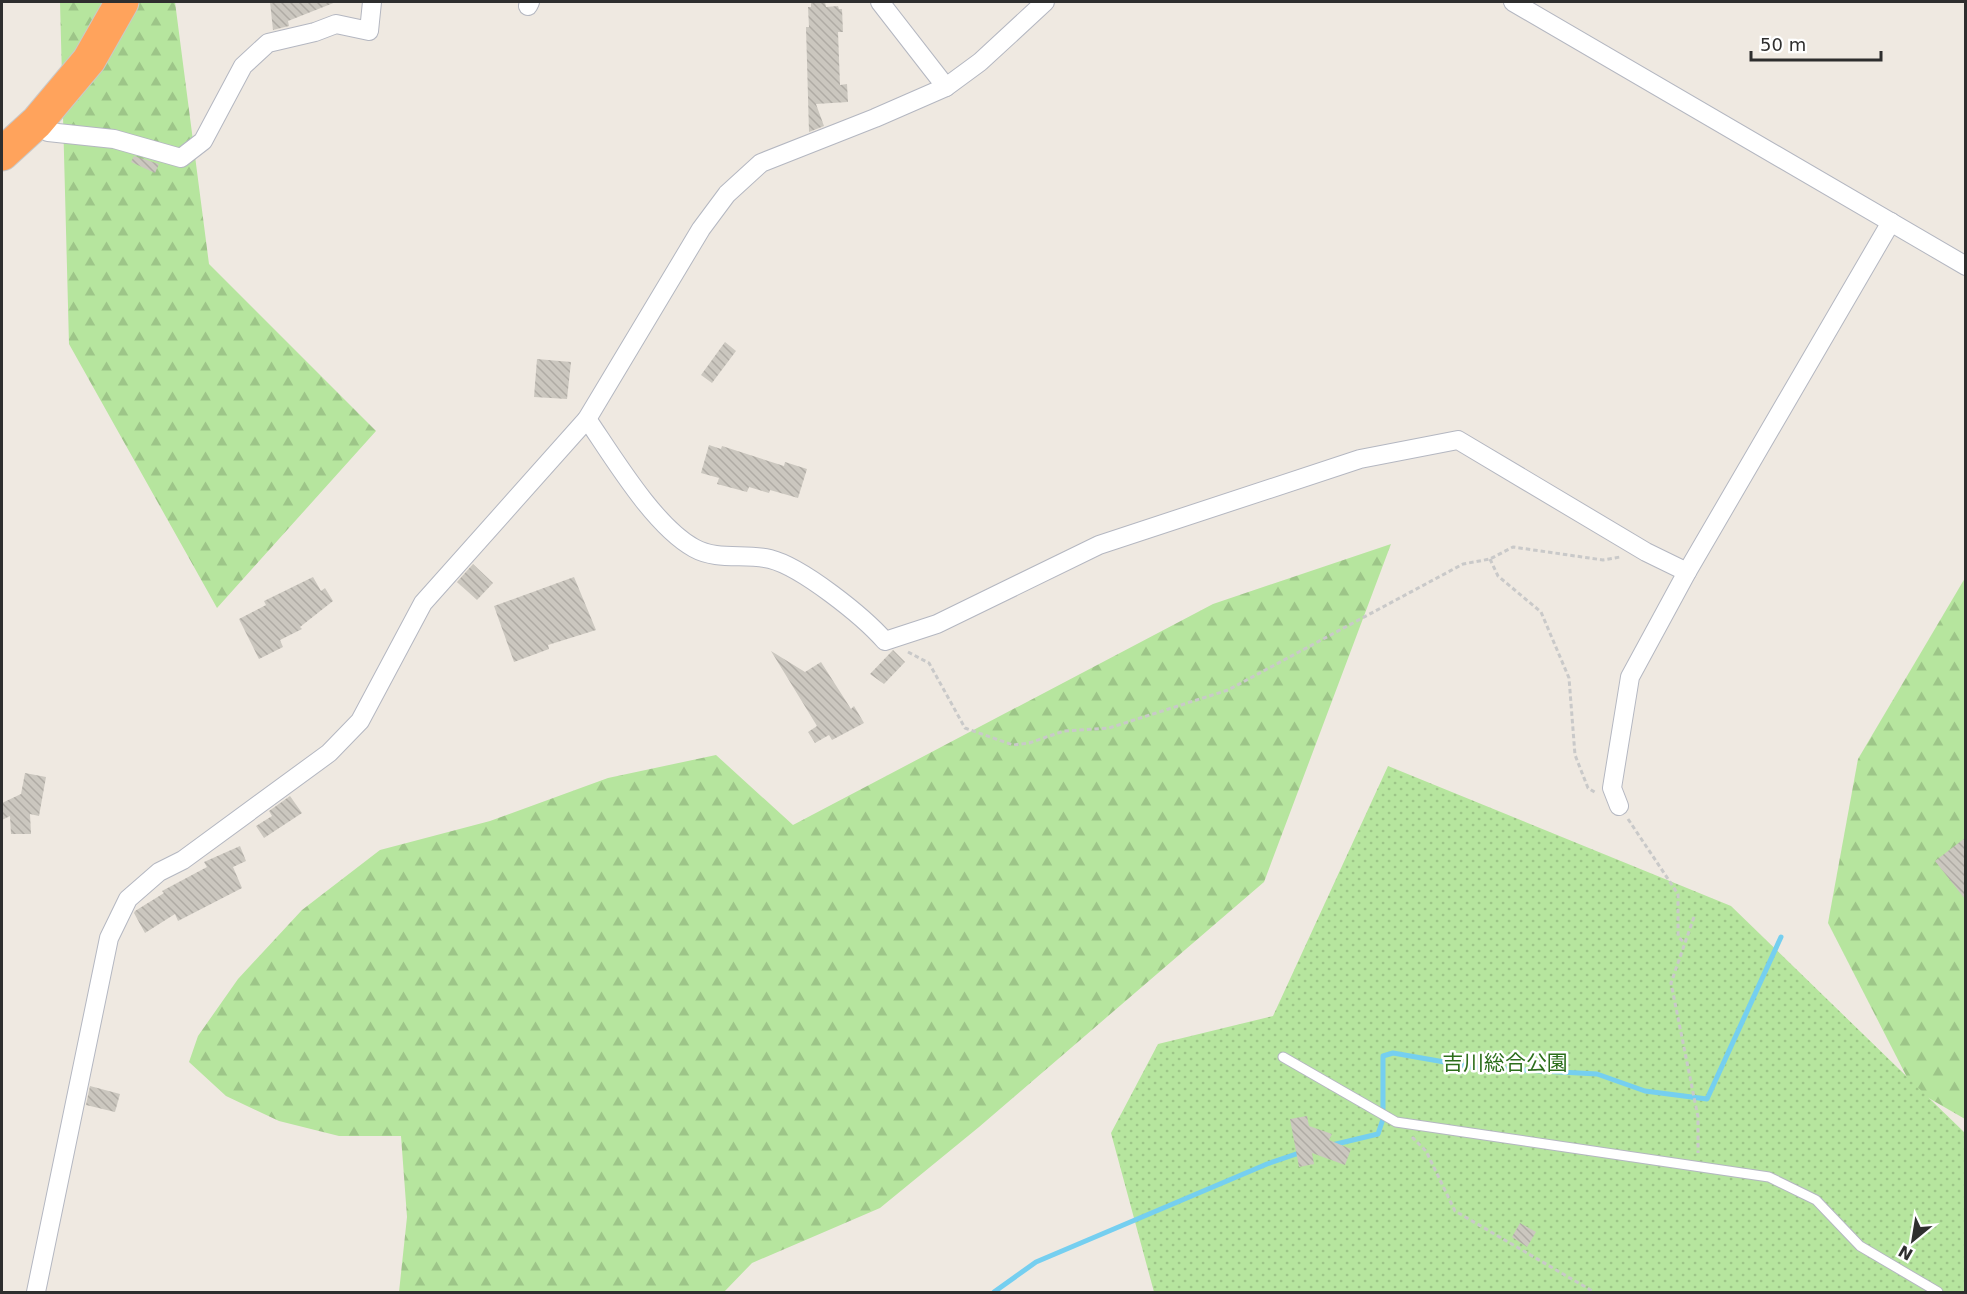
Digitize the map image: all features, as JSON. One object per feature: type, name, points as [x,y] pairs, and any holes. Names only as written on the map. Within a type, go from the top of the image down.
[{"type":"highway","points":[[2,154],[37,122],[89,60],[122,2]]},
{"type":"street","points":[[37,122],[48,132],[114,139],[181,158],[203,141],[243,66],[268,43],[315,32],[336,24],[369,31],[372,2]]},
{"type":"street","points":[[880,2],[946,87]]},
{"type":"street","points":[[36,1293],[109,938],[128,899],[159,872],[183,860],[329,753],[360,721],[423,603],[587,419],[701,229],[727,194],[760,163],[875,118],[946,87],[980,62],[1045,2]]},
{"type":"street","points":[[1513,2],[1965,266]]},
{"type":"street","points":[[1619,806],[1612,788],[1630,677],[1687,572],[1891,222]]},
{"type":"street","points":[[587,419],[668,531],[694,549],[709,554],[770,559],[793,568],[873,627],[885,641],[937,624],[1099,545],[1360,459],[1458,441],[1646,552],[1687,572]]},
{"type":"lane","points":[[1283,1057],[1396,1122],[1769,1178],[1816,1200],[1860,1246],[1938,1293]]},
{"type":"path","points":[[885,641],[929,663],[965,728],[1013,745],[1029,743],[1064,731],[1109,728],[1228,690],[1463,564],[1490,559],[1513,547],[1603,560],[1646,552]]},
{"type":"path","points":[[1490,559],[1498,576],[1541,612],[1569,678],[1575,756],[1588,788],[1619,806],[1678,894],[1678,937],[1685,943]]},
{"type":"path","points":[[1694,917],[1671,983],[1698,1118],[1698,1167]]},
{"type":"path","points":[[1396,1122],[1426,1151],[1455,1211],[1594,1293]]},
{"type":"green space","points":[[60,2],[175,2],[209,264],[376,431],[217,608],[69,344]]},
{"type":"green space","points":[[1391,544],[1264,882],[979,1127],[880,1208],[752,1263],[724,1292],[399,1292],[407,1217],[401,1136],[339,1136],[279,1121],[226,1096],[189,1062],[198,1036],[238,979],[302,910],[380,850],[490,821],[608,778],[716,755],[793,825],[1213,604]]},
{"type":"green space","points":[[1965,578],[1965,1119],[1913,1089],[1828,923],[1858,759]]},
{"type":"green space","name":"吉川総合公園","points":[[1388,766],[1731,906],[1965,1133],[1965,1292],[1154,1292],[1111,1133],[1158,1044],[1273,1016]]},
{"type":"building","points":[[270,2],[336,2],[288,21],[289,26],[273,30]]},
{"type":"building","points":[[811,2],[825,2],[826,7],[838,6],[842,9],[843,32],[838,32],[840,85],[847,84],[848,102],[816,104],[824,126],[809,132],[806,27],[809,27],[808,7],[811,7]]},
{"type":"building","points":[[134,156],[159,164],[155,173],[131,162]]},
{"type":"building","points":[[725,342],[736,351],[712,383],[701,375]]},
{"type":"building","points":[[537,359],[571,362],[567,399],[534,397]]},
{"type":"building","points":[[709,445],[721,449],[722,446],[784,466],[785,462],[807,469],[798,498],[770,490],[769,493],[749,487],[747,492],[717,484],[719,478],[701,473]]},
{"type":"building","points":[[473,564],[493,583],[477,600],[457,582]]},
{"type":"building","points":[[313,577],[321,591],[325,588],[333,601],[300,627],[302,629],[280,640],[283,647],[259,659],[239,619],[266,605],[264,601]]},
{"type":"building","points":[[574,577],[596,630],[548,645],[549,649],[514,662],[494,606]]},
{"type":"building","points":[[893,650],[905,662],[884,684],[870,674]]},
{"type":"building","points":[[771,651],[805,672],[821,662],[851,709],[854,706],[864,723],[832,740],[829,735],[815,743],[808,732],[817,726]]},
{"type":"building","points":[[25,773],[46,777],[39,816],[30,814],[31,834],[11,834],[10,816],[2,820],[2,803],[21,794]]},
{"type":"building","points":[[290,796],[302,813],[264,838],[256,826],[272,816],[269,811]]},
{"type":"building","points":[[1965,838],[1965,899],[1935,861]]},
{"type":"building","points":[[240,846],[246,861],[233,867],[242,888],[178,921],[175,914],[145,933],[135,911],[164,893],[162,891],[207,867],[204,862]]},
{"type":"building","points":[[90,1086],[120,1094],[115,1112],[86,1105]]},
{"type":"building","points":[[1307,1116],[1309,1126],[1332,1134],[1329,1140],[1351,1149],[1345,1165],[1312,1153],[1314,1164],[1299,1167],[1290,1119]]},
{"type":"building","points":[[1520,1223],[1536,1232],[1527,1247],[1512,1237]]},
{"type":"waterway","points":[[1332,1145],[1378,1134],[1383,1119],[1383,1056],[1393,1053],[1473,1067],[1597,1074],[1645,1091],[1707,1099],[1781,937]]},
{"type":"waterway","points":[[994,1292],[1036,1262],[1267,1164],[1302,1152]]}]
